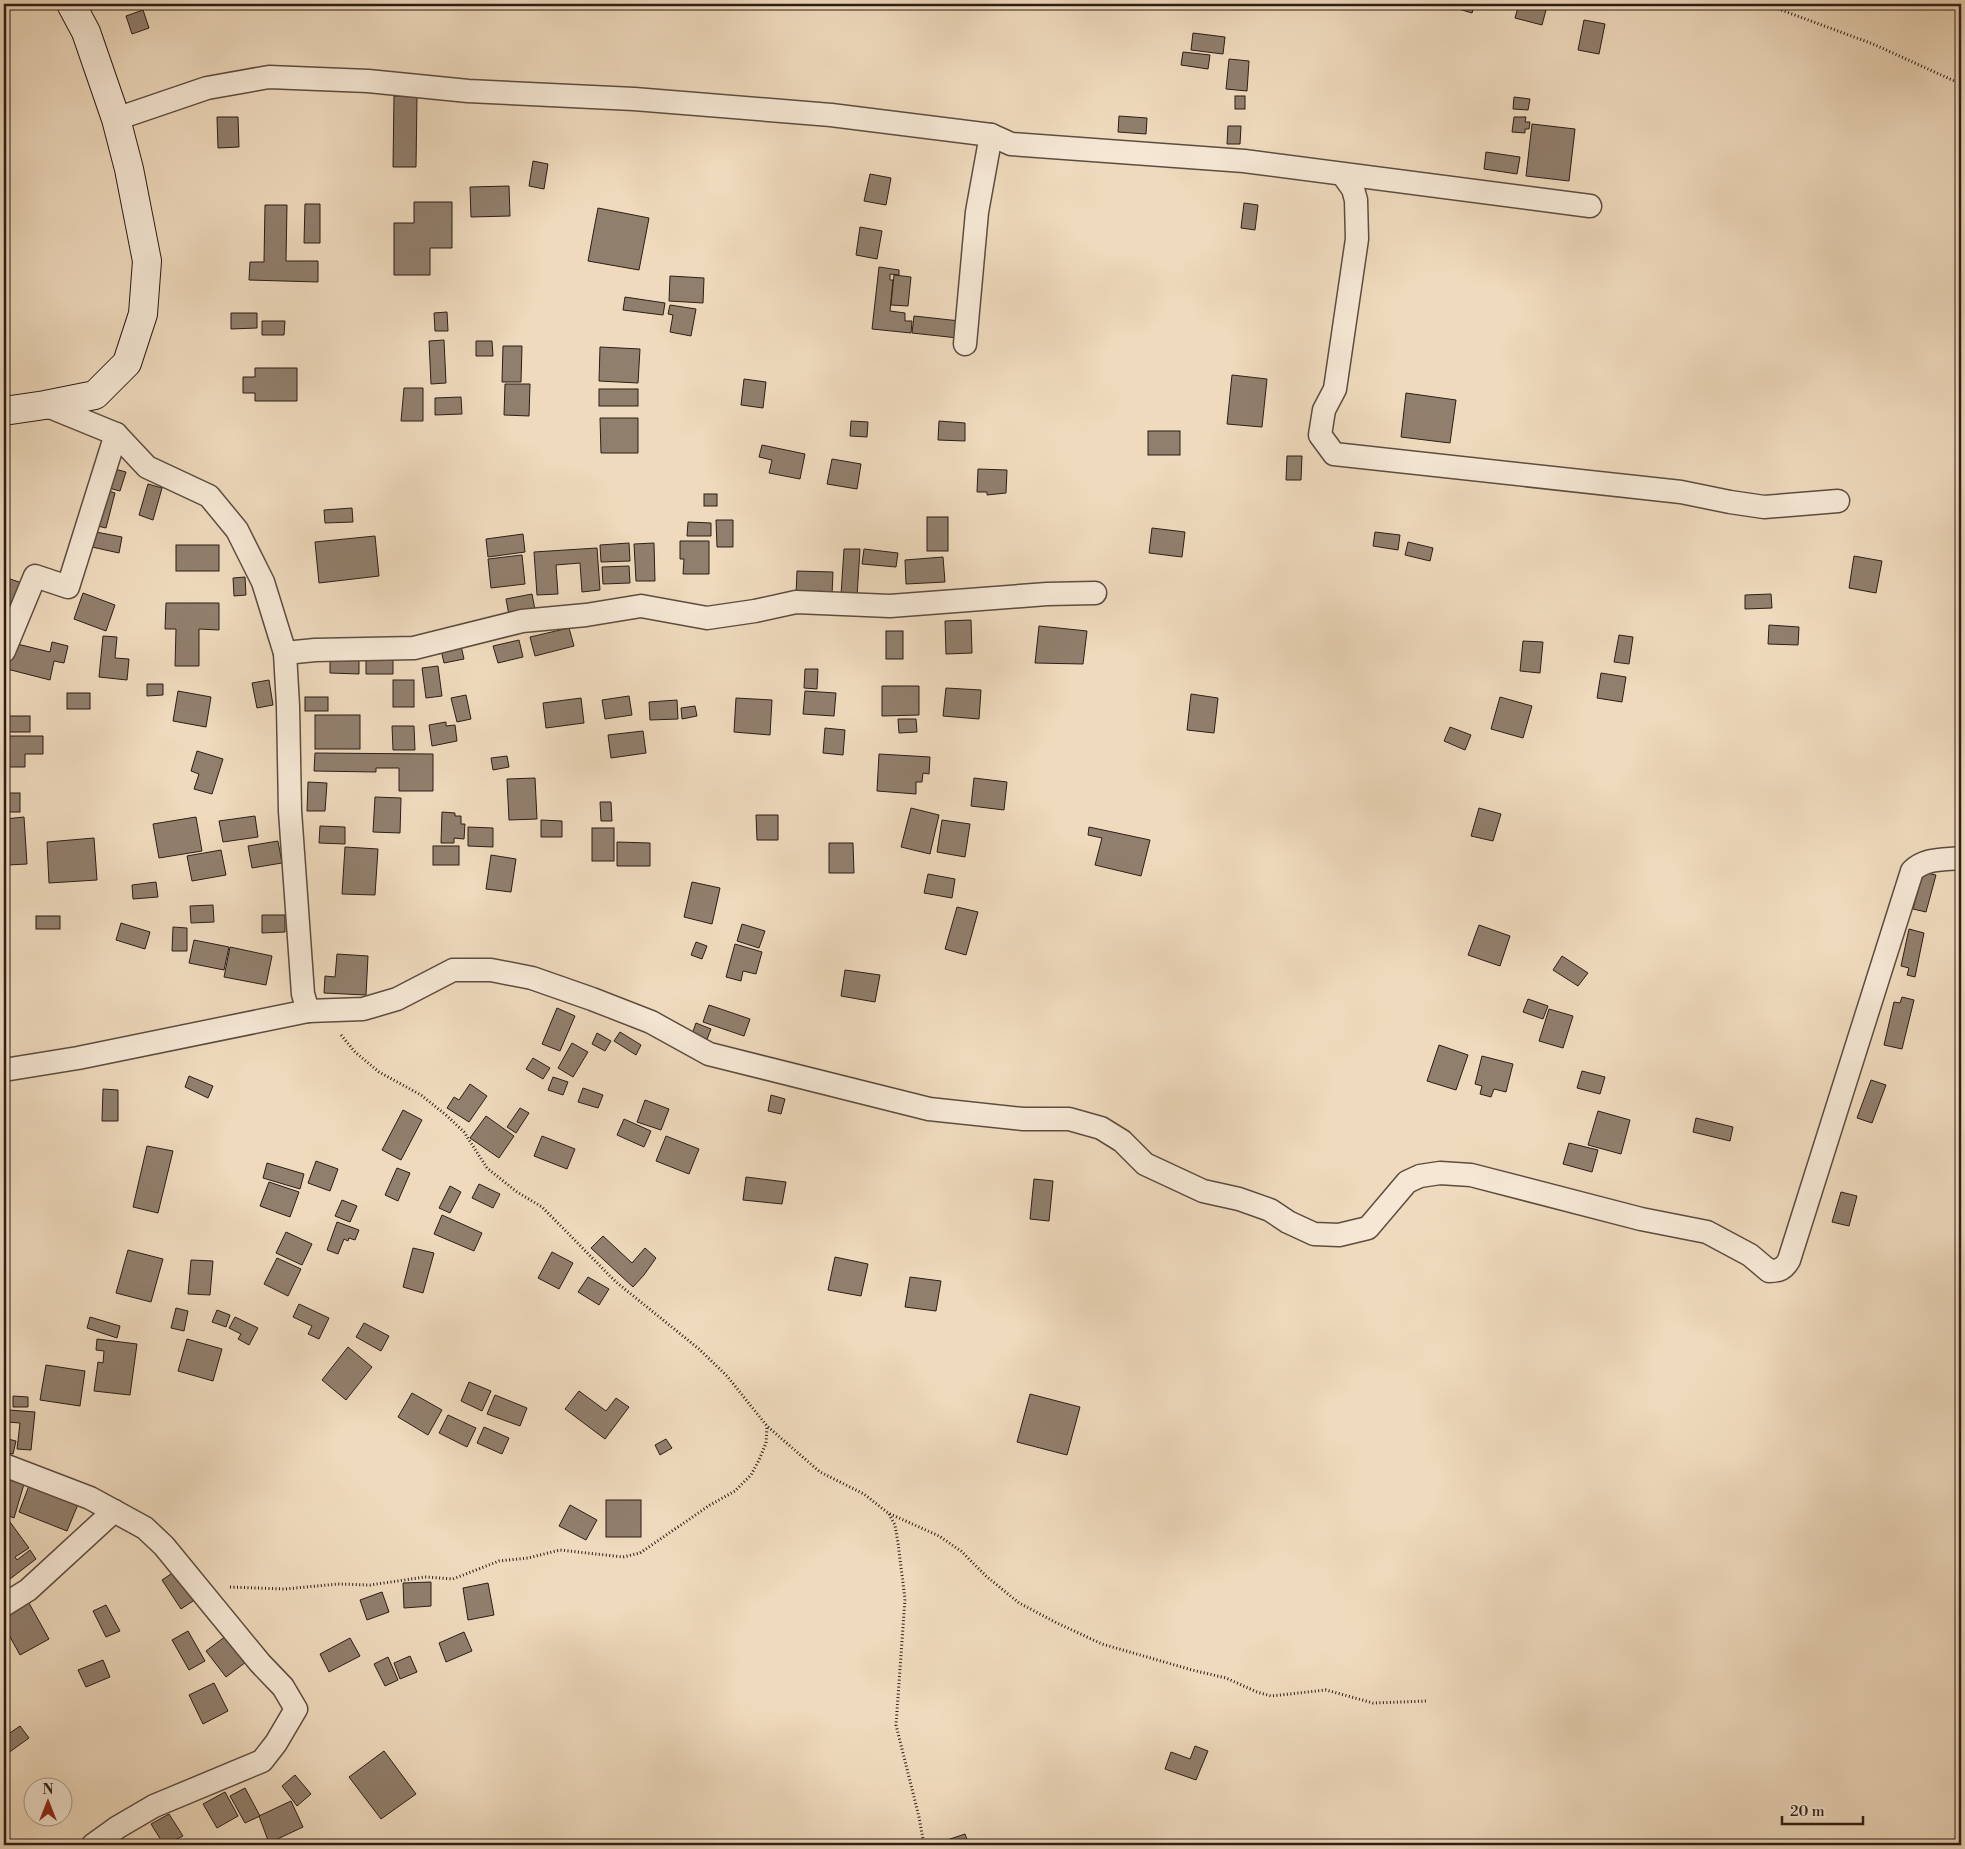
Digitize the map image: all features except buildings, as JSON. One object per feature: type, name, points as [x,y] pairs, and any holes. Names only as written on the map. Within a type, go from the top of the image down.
[{"type":"street","points":[[4,411],[45,406],[96,395],[127,363],[143,314],[147,262],[116,119],[86,32],[71,4]]},
{"type":"street","points":[[116,119],[207,88],[269,77],[368,81],[468,91],[634,99],[831,115],[991,134],[1011,144],[1020,146],[1244,161],[1590,206]]},
{"type":"street","points":[[965,344],[977,212],[991,134]]},
{"type":"street","points":[[1343,175],[1353,189],[1356,200],[1357,239],[1335,389],[1324,410],[1320,435],[1334,454],[1681,492],[1764,507],[1838,502]]},
{"type":"street","points":[[45,406],[116,434],[148,467],[209,496],[238,530],[263,582],[285,653],[292,859],[303,994],[308,1011]]},
{"type":"street","points":[[4,651],[35,576],[68,587],[116,434]]},
{"type":"street","points":[[285,653],[315,650],[414,648],[522,621],[641,606],[707,618],[755,611],[796,602],[890,606],[1047,594],[1095,593]]},
{"type":"street","points":[[4,1070],[87,1056],[308,1011],[363,1009],[397,999],[454,970],[491,970],[532,978],[592,998],[651,1022],[709,1054],[929,1109],[1023,1119],[1069,1119],[1101,1128],[1122,1141],[1145,1164],[1203,1191],[1239,1199],[1270,1210],[1288,1222],[1314,1234],[1339,1235],[1368,1228],[1407,1182],[1420,1176],[1440,1173],[1463,1175],[1641,1219],[1707,1232],[1750,1255],[1769,1271],[1778,1271],[1785,1267],[1789,1260],[1912,871],[1919,864],[1928,861],[1961,858]]},
{"type":"street","points":[[4,1465],[90,1498],[145,1528],[155,1536],[186,1576],[260,1663],[283,1687],[296,1709],[276,1743],[262,1761],[154,1806],[92,1845]]},
{"type":"street","points":[[4,1605],[28,1590],[114,1511]]},
{"type":"path","points":[[1765,4],[1873,44],[1961,84]]},
{"type":"path","points":[[308,1011],[325,1020],[355,1052],[378,1072],[421,1095],[446,1115],[464,1132],[487,1168],[517,1192],[542,1207],[616,1282],[699,1349],[727,1376],[766,1426],[820,1472],[864,1494],[888,1513],[938,1536],[961,1551],[986,1576],[1019,1603],[1102,1644],[1226,1678],[1271,1696],[1326,1690],[1373,1703],[1428,1701]]},
{"type":"path","points":[[186,1576],[230,1588],[285,1589],[338,1584],[370,1585],[425,1577],[453,1578],[499,1561],[528,1558],[560,1550],[623,1557],[640,1553],[710,1505],[735,1492],[751,1475],[760,1460],[766,1443],[766,1426]]},
{"type":"path","points":[[888,1513],[895,1525],[905,1599],[896,1725],[924,1845]]}]
